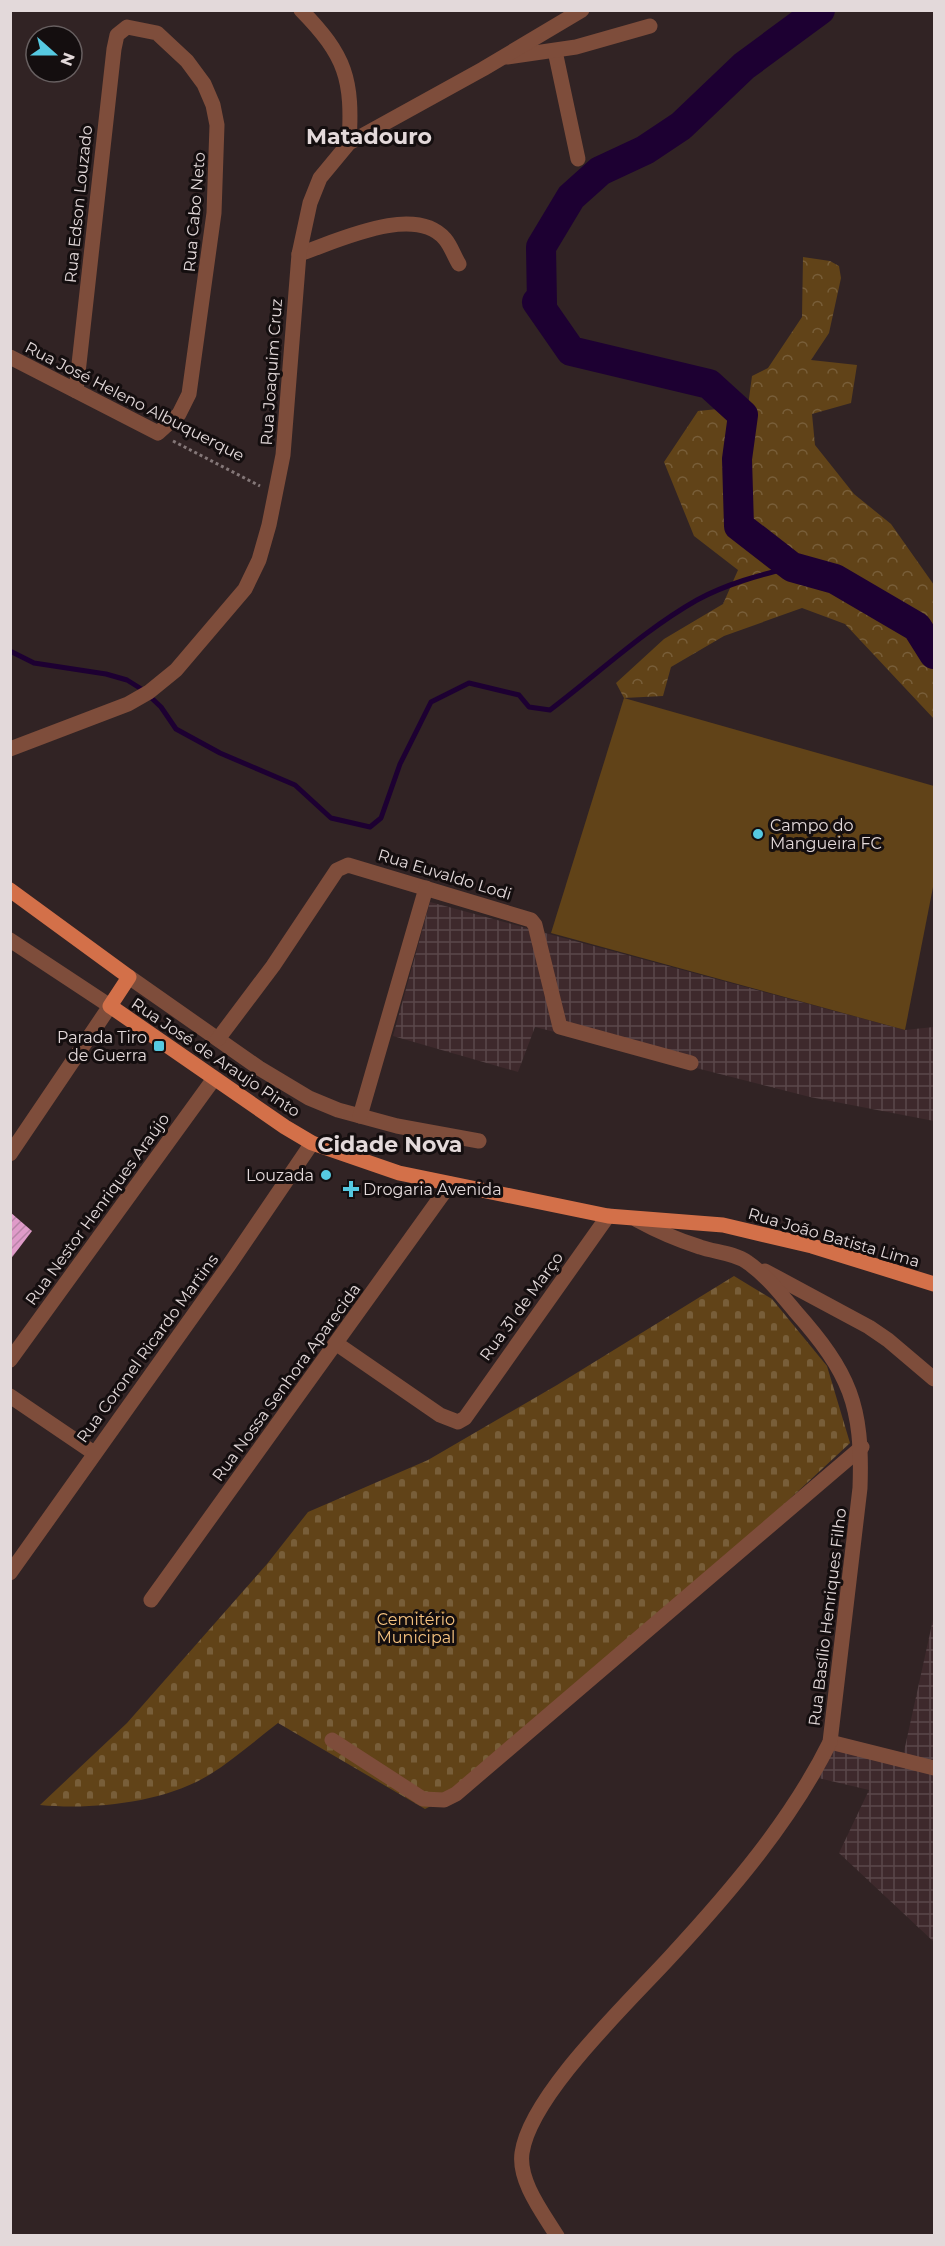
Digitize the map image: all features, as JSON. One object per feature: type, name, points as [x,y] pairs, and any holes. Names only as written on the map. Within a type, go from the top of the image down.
[{"type":"main road","points":[[10,890],[129,977],[110,1006]]},
{"type":"main road","name":"Rua José de Araujo Pinto","points":[[110,1006],[213,1080],[312,1143],[399,1173],[608,1216],[723,1225]]},
{"type":"main road","name":"Rua João Batista Lima","points":[[723,1225],[812,1246],[934,1284]]},
{"type":"street","points":[[301,10],[332,45],[344,67],[352,102],[349,143]]},
{"type":"street","name":"Rua Joaquim Cruz","points":[[10,749],[128,704],[159,684],[189,655],[245,589],[259,560],[283,455],[299,254],[310,203],[320,178],[349,143],[582,10]]},
{"type":"street","points":[[501,58],[555,51],[650,26]]},
{"type":"street","name":"Rua Edson Louzado","points":[[76,391],[114,49],[117,35],[127,27]]},
{"type":"street","name":"Rua Cabo Neto","points":[[127,27],[157,33],[187,61],[204,84],[213,105],[217,125],[214,213],[189,394],[178,414],[158,433]]},
{"type":"street","points":[[555,51],[578,159]]},
{"type":"street","points":[[299,254],[374,229],[400,223],[433,230],[445,239],[459,264]]},
{"type":"street","name":"Rua José Heleno Albuquerque","points":[[10,357],[158,433]]},
{"type":"street","name":"Rua Euvaldo Lodi","points":[[218,1039],[273,966],[337,870],[348,864],[523,916],[535,925],[560,1027],[691,1063]]},
{"type":"street","points":[[360,1116],[426,888]]},
{"type":"street","points":[[10,940],[110,1006],[10,1154]]},
{"type":"street","name":"Rua José de Araujo Pinto","points":[[129,977],[218,1039],[309,1098],[360,1116],[479,1141]]},
{"type":"street","name":"Rua Nestor Henriques Araújo","points":[[10,1360],[213,1080]]},
{"type":"street","name":"Rua Coronel Ricardo Martins","points":[[10,1573],[227,1268],[312,1143]]},
{"type":"street","name":"Rua Nossa Senhora Aparecida","points":[[151,1600],[450,1184]]},
{"type":"street","name":"Rua 31 de Março","points":[[337,1344],[440,1415],[458,1422],[465,1418],[608,1216]]},
{"type":"street","name":"Rua Basílio Henriques Filho","points":[[557,2235],[525,2178],[522,2156],[527,2132],[542,2106],[595,2039],[671,1956],[750,1863],[812,1777],[830,1742],[852,1561],[862,1447],[859,1419],[850,1389],[835,1360],[776,1288],[746,1261],[683,1241],[637,1220]]},
{"type":"street","points":[[746,1261],[869,1328],[888,1340],[934,1379]]},
{"type":"street","points":[[10,1396],[94,1453]]},
{"type":"street","points":[[332,1740],[423,1800],[444,1800],[456,1794],[862,1447]]},
{"type":"street","points":[[830,1742],[934,1768]]},
{"type":"path","name":"Rua José Heleno Albuquerque","points":[[158,433],[275,494]]},
{"type":"shaded area","points":[[430,902],[905,1030],[934,1027],[934,1121],[810,1097],[535,1027],[518,1072],[393,1036]]},
{"type":"shaded area","points":[[934,1615],[934,1942],[839,1853],[869,1790],[814,1777],[832,1746],[903,1756]]},
{"type":"green space","points":[[803,257],[830,261],[839,266],[841,278],[829,333],[811,360],[857,365],[851,403],[812,414],[815,445],[854,494],[891,524],[934,585],[934,719],[845,624],[802,608],[724,636],[671,667],[663,696],[624,698],[616,683],[664,639],[723,604],[738,570],[694,536],[664,462],[698,411],[748,406],[752,376],[768,368],[802,317]]},
{"type":"green space","name":"Campo do Mangueira FC","points":[[624,698],[934,786],[934,882],[905,1030],[551,933]]},
{"type":"green space","name":"Cemitério Municipal","points":[[734,1276],[772,1299],[827,1366],[850,1443],[725,1559],[453,1795],[425,1809],[278,1723],[236,1756],[191,1785],[127,1802],[82,1806],[40,1805],[127,1723],[267,1564],[308,1512],[428,1460],[557,1385]]},
{"type":"building","points":[[10,1212],[32,1231],[10,1260]]},
{"type":"waterway","points":[[820,10],[744,66],[681,126],[645,150],[600,171],[571,197],[541,247],[542,304],[537,302],[571,351],[709,384],[743,415],[737,459],[739,526],[792,567],[835,579],[917,627],[934,654]]},
{"type":"waterway","points":[[10,651],[34,663],[106,674],[127,680],[143,690],[161,707],[176,729],[220,753],[295,785],[331,818],[370,827],[381,818],[400,764],[431,702],[469,683],[519,695],[529,707],[550,710],[640,638],[697,600],[731,585],[792,567]]},
{"type":"place","name":"Campo do Mangueira FC","points":[[758,834]]},
{"type":"place","name":"Parada Tiro de Guerra","points":[[159,1046]]},
{"type":"place","name":"Louzada","points":[[326,1175]]},
{"type":"place","name":"Drogaria Avenida","points":[[351,1189]]},
{"type":"district","name":"Matadouro","points":[[369,136]]},
{"type":"district","name":"Cidade Nova","points":[[390,1144]]}]
